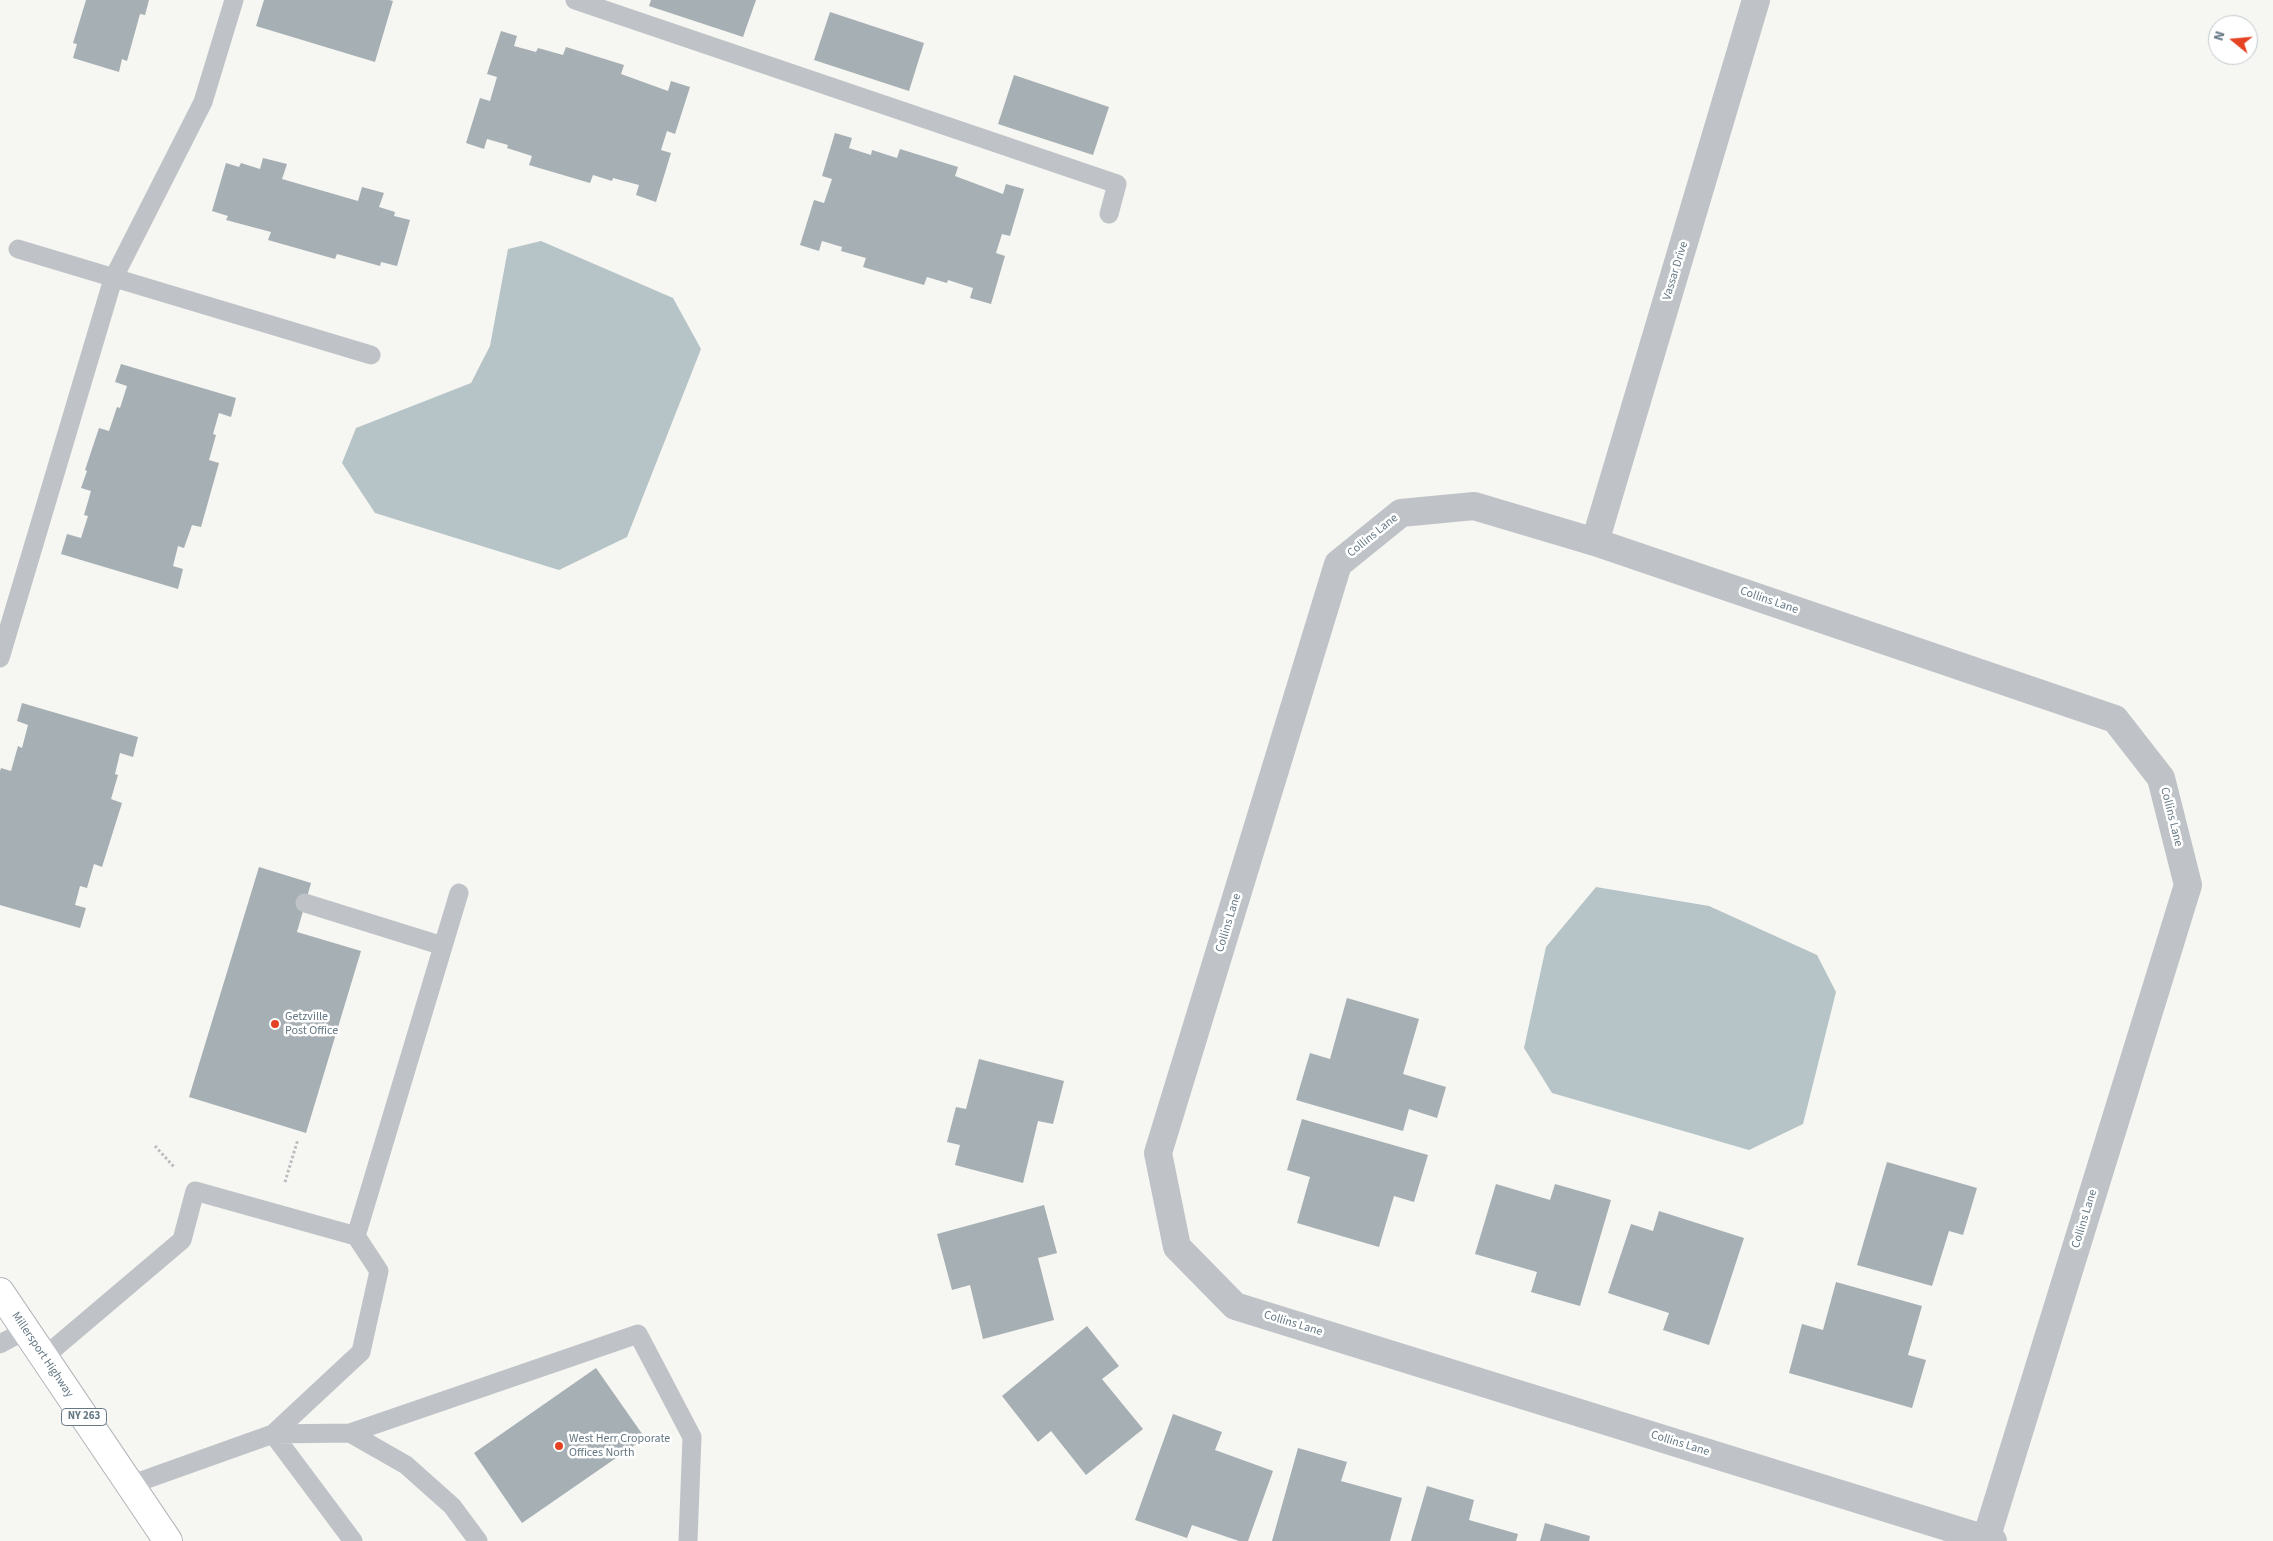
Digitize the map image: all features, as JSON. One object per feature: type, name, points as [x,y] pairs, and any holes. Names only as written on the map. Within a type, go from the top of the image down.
[{"type":"main road","name":"Millersport Highway","points":[[0,1292],[168,1541]]},
{"type":"street","name":"Vassar Drive","points":[[1595,542],[1756,0]]},
{"type":"street","name":"Collins Lane","points":[[1474,506],[1595,542],[2115,719],[2161,778],[2188,884],[1988,1540],[1235,1306],[1177,1247],[1158,1153],[1338,564],[1401,513],[1474,506]]},
{"type":"lane","points":[[0,658],[113,279],[203,102],[234,0]]},
{"type":"lane","points":[[575,0],[1117,184],[1109,214]]},
{"type":"lane","points":[[18,249],[371,355]]},
{"type":"lane","points":[[356,1236],[459,893]]},
{"type":"lane","points":[[305,904],[444,946]]},
{"type":"lane","points":[[44,1357],[182,1240],[196,1191],[356,1236],[379,1271],[361,1352],[273,1434]]},
{"type":"lane","points":[[0,1344],[26,1330]]},
{"type":"lane","points":[[130,1485],[273,1434],[350,1433],[638,1334],[692,1437],[688,1541]]},
{"type":"lane","points":[[350,1433],[406,1465],[452,1506],[478,1541]]},
{"type":"lane","points":[[273,1434],[354,1541]]},
{"type":"path","points":[[275,1213],[298,1139]]},
{"type":"shaded area","points":[[541,241],[673,298],[701,349],[627,537],[559,570],[375,513],[342,463],[356,428],[471,383],[490,346],[508,249]]},
{"type":"shaded area","points":[[1596,887],[1709,906],[1817,955],[1836,992],[1803,1124],[1749,1150],[1552,1093],[1524,1048],[1546,947]]},
{"type":"building","points":[[86,0],[149,0],[145,15],[140,14],[127,61],[122,59],[119,72],[73,58],[77,44],[73,43]]},
{"type":"building","points":[[264,0],[393,1],[375,62],[256,26]]},
{"type":"building","points":[[651,0],[756,0],[743,37],[649,6]]},
{"type":"building","points":[[830,12],[924,43],[909,91],[814,60]]},
{"type":"building","points":[[501,31],[517,36],[514,46],[536,52],[538,48],[563,55],[566,47],[624,65],[621,74],[668,91],[671,81],[690,87],[675,134],[667,131],[661,150],[671,153],[656,202],[636,195],[639,185],[613,178],[612,181],[593,175],[590,183],[529,165],[532,156],[507,148],[508,145],[487,139],[484,149],[466,143],[480,98],[490,101],[497,77],[487,74]]},
{"type":"building","points":[[1014,75],[1109,107],[1093,155],[998,124]]},
{"type":"building","points":[[835,133],[852,138],[849,148],[871,155],[872,150],[897,158],[900,149],[958,167],[955,176],[1003,194],[1006,184],[1024,189],[1010,236],[1002,234],[996,253],[1005,256],[991,304],[970,298],[973,288],[948,280],[947,283],[927,277],[924,285],[863,267],[866,258],[841,251],[842,247],[822,241],[819,251],[800,245],[814,200],[824,203],[832,179],[822,176]]},
{"type":"building","points":[[263,158],[287,164],[282,179],[358,201],[362,187],[384,193],[379,207],[395,212],[394,216],[410,220],[397,266],[381,262],[380,266],[337,254],[335,259],[268,240],[271,232],[226,220],[228,216],[212,211],[226,163],[239,167],[241,163],[260,169]]},
{"type":"building","points":[[121,364],[236,398],[231,417],[219,413],[213,434],[216,435],[209,460],[219,463],[201,527],[192,525],[184,548],[178,546],[173,566],[183,569],[178,589],[61,554],[67,534],[81,538],[88,516],[84,515],[91,491],[81,488],[99,428],[109,431],[117,407],[120,408],[127,386],[115,382]]},
{"type":"building","points":[[22,703],[138,737],[133,757],[120,753],[115,774],[118,775],[111,799],[122,803],[102,867],[94,864],[87,888],[80,886],[75,905],[86,908],[80,928],[0,905],[0,771],[1,768],[11,771],[18,746],[22,748],[28,725],[17,721]]},
{"type":"building","name":"Getzville Post Office","points":[[259,867],[311,883],[297,932],[361,951],[306,1133],[189,1097]]},
{"type":"building","points":[[1347,998],[1419,1019],[1403,1074],[1446,1087],[1437,1118],[1409,1109],[1403,1131],[1296,1100],[1310,1053],[1330,1059]]},
{"type":"building","points":[[979,1059],[1064,1081],[1053,1124],[1038,1121],[1023,1183],[955,1165],[960,1145],[947,1142],[956,1107],[966,1109]]},
{"type":"building","points":[[1302,1119],[1428,1155],[1414,1202],[1394,1196],[1379,1247],[1297,1223],[1310,1177],[1287,1170]]},
{"type":"building","points":[[1887,1162],[1977,1188],[1963,1235],[1949,1231],[1932,1286],[1857,1265]]},
{"type":"building","points":[[1496,1184],[1550,1200],[1555,1184],[1611,1200],[1580,1306],[1531,1292],[1537,1272],[1475,1254]]},
{"type":"building","points":[[1044,1205],[1057,1253],[1038,1258],[1054,1320],[983,1339],[970,1285],[952,1290],[937,1234]]},
{"type":"building","points":[[1659,1211],[1744,1238],[1709,1345],[1663,1330],[1669,1313],[1608,1293],[1631,1224],[1653,1231]]},
{"type":"building","points":[[1836,1282],[1922,1306],[1908,1355],[1926,1360],[1912,1408],[1789,1373],[1802,1324],[1823,1330]]},
{"type":"building","points":[[1087,1326],[1119,1366],[1102,1379],[1143,1429],[1086,1475],[1051,1431],[1038,1442],[1002,1396]]},
{"type":"building","name":"West Herr Croporate Offices North","points":[[596,1368],[645,1438],[522,1523],[474,1453]]},
{"type":"building","points":[[1173,1414],[1222,1432],[1215,1450],[1273,1471],[1248,1541],[1239,1541],[1192,1525],[1187,1538],[1135,1520]]},
{"type":"building","points":[[1298,1448],[1347,1462],[1341,1481],[1402,1498],[1390,1541],[1272,1541]]},
{"type":"building","points":[[1427,1486],[1474,1500],[1469,1520],[1518,1534],[1516,1541],[1411,1541]]},
{"type":"building","points":[[1545,1523],[1590,1536],[1589,1541],[1540,1541]]},
{"type":"place","name":"Getzville Post Office","points":[[275,1024]]},
{"type":"place","name":"West Herr Croporate Offices North","points":[[559,1446]]}]
